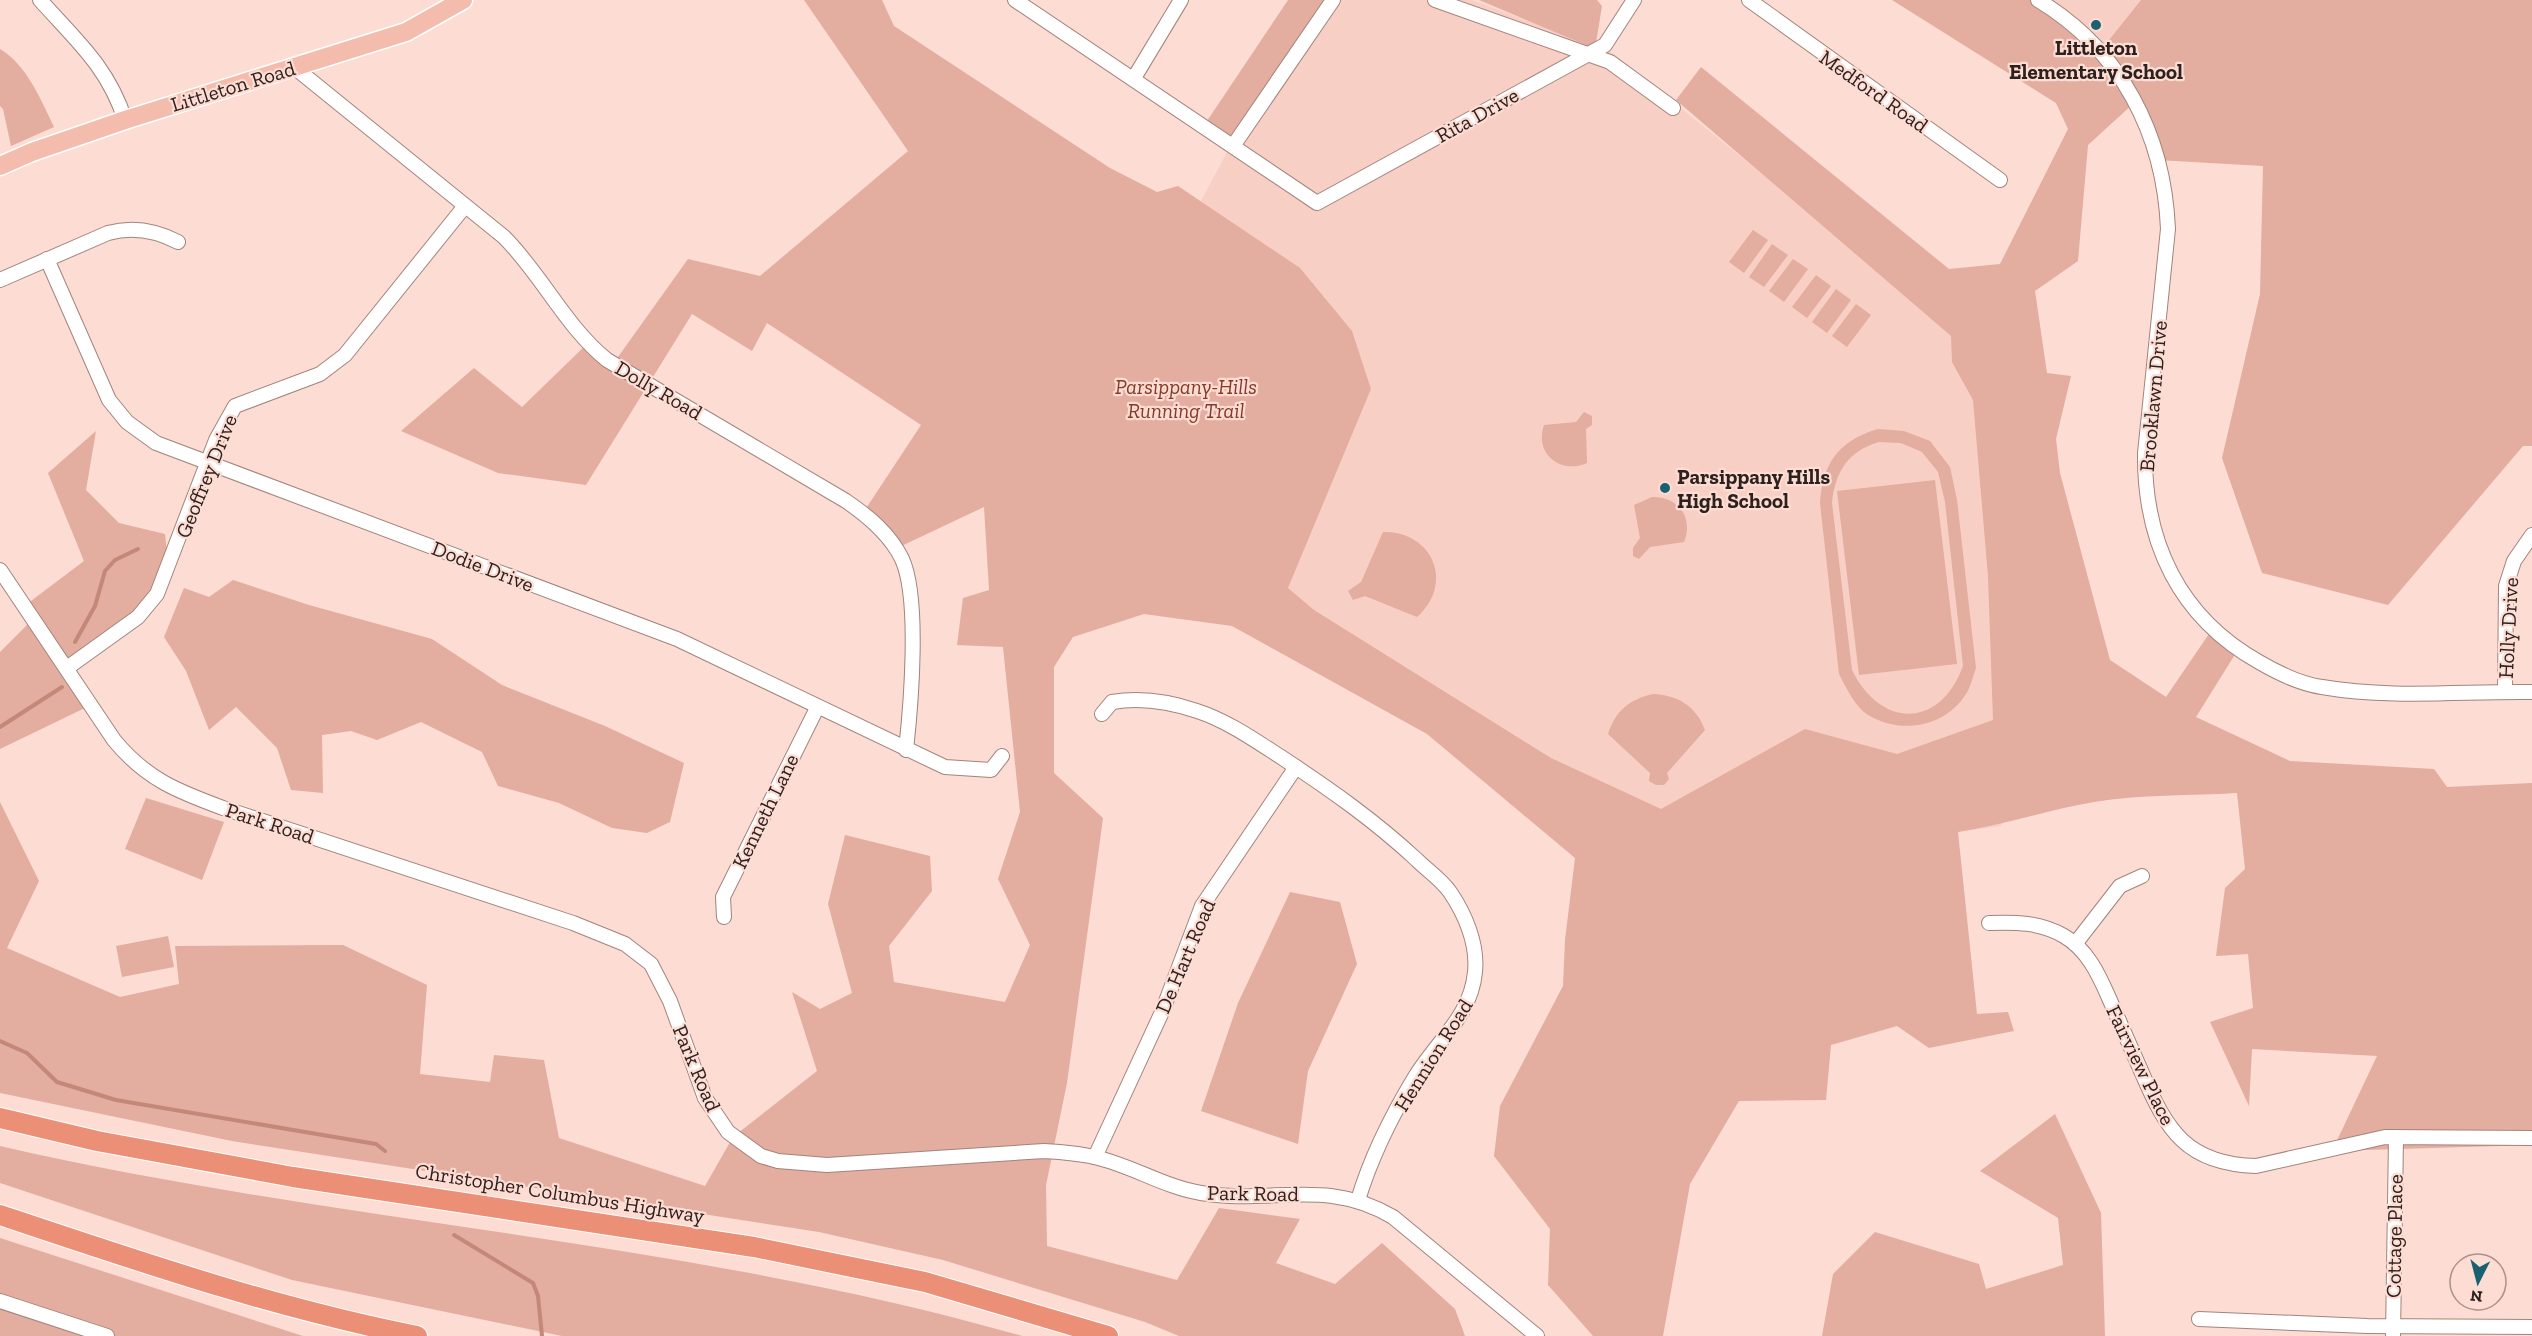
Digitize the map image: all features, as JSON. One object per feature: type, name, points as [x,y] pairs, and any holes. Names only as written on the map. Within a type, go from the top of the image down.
[{"type":"highway","points":[[0,1105],[97,1141]]},
{"type":"highway","name":"Christopher Columbus Highway","points":[[0,1118],[97,1141],[293,1177],[754,1247],[926,1282],[1108,1336]]},
{"type":"highway","points":[[0,1215],[168,1272],[326,1316],[417,1336]]},
{"type":"highway","points":[[0,1221],[85,1243]]},
{"type":"main road","name":"Littleton Road","points":[[0,166],[32,152],[125,120],[406,32],[463,0]]},
{"type":"street","points":[[40,0],[111,82],[125,120]]},
{"type":"street","points":[[1015,0],[1233,146],[1333,0]]},
{"type":"street","points":[[1134,78],[1181,0]]},
{"type":"street","points":[[1435,0],[1610,62],[1673,108]]},
{"type":"street","points":[[1588,54],[1605,45],[1634,0]]},
{"type":"street","name":"Medford Road","points":[[1749,0],[2000,180]]},
{"type":"street","name":"Brooklawn Drive","points":[[2038,0],[2057,12],[2102,51],[2138,104],[2157,152],[2166,201],[2168,229],[2145,453],[2145,485],[2155,537],[2180,589],[2204,620],[2228,642],[2271,669],[2297,681],[2345,690],[2400,693],[2532,692]]},
{"type":"street","name":"Rita Drive","points":[[1233,146],[1317,203],[1588,54]]},
{"type":"street","name":"Dolly Road","points":[[294,67],[520,253],[580,334],[607,360],[846,501],[872,520],[895,546],[911,582],[911,690],[906,750]]},
{"type":"street","name":"Geoffrey Drive","points":[[67,668],[138,617],[153,600],[164,579],[224,421],[235,406],[245,400],[299,383],[332,366],[345,355],[465,206]]},
{"type":"street","points":[[0,280],[108,233],[126,228],[164,234],[178,242]]},
{"type":"street","name":"Dodie Drive","points":[[47,259],[109,400],[141,434],[171,450],[678,639],[816,708],[945,767],[991,770],[1002,756]]},
{"type":"street","name":"Holly Drive","points":[[2505,692],[2506,586],[2514,561],[2532,535]]},
{"type":"street","name":"Park Road","points":[[0,570],[125,754],[169,788],[573,922],[625,944],[642,956],[660,978],[694,1075],[717,1118],[728,1132],[761,1156],[778,1161],[827,1165],[1044,1151],[1095,1157],[1177,1187],[1202,1193],[1235,1196],[1337,1195],[1374,1206],[1406,1226],[1537,1336]]},
{"type":"street","name":"Hennion Road","points":[[1102,714],[1112,702],[1148,699],[1171,703],[1225,723],[1338,793],[1379,825],[1442,882],[1461,912],[1472,938],[1476,955],[1473,988],[1468,1003],[1416,1076],[1369,1164],[1358,1200]]},
{"type":"street","name":"Kenneth Lane","points":[[724,917],[723,897],[816,708]]},
{"type":"street","name":"De Hart Road","points":[[1095,1157],[1162,1012],[1202,906],[1296,767]]},
{"type":"street","points":[[2075,944],[2120,886],[2142,876]]},
{"type":"street","name":"Fairview Place","points":[[1989,923],[2031,924],[2064,936],[2075,944],[2098,974],[2161,1116],[2171,1131],[2194,1151],[2220,1162],[2256,1166],[2337,1146],[2396,1137],[2532,1138]]},
{"type":"street","name":"Cottage Place","points":[[2393,1331],[2396,1137]]},
{"type":"street","points":[[0,1301],[107,1336]]},
{"type":"street","points":[[2199,1320],[2393,1331],[2532,1327]]},
{"type":"shaded area","name":"Parsippany Hills High School","points":[[1329,0],[1472,0],[1613,53],[1766,177],[1986,366],[2030,764],[2001,826],[1958,832],[1602,843],[1477,755],[1288,588],[1371,389],[1201,201],[1226,154]]},
{"type":"shaded area","name":"Littleton Elementary School","points":[[2040,0],[2141,0],[2101,51]]},
{"type":"green space","name":"Parsippany-Hills Running Trail","points":[[804,0],[882,0],[894,26],[1110,168],[1157,192],[1178,186],[1300,268],[1352,331],[1371,389],[1288,588],[1314,610],[1551,758],[1661,809],[1805,729],[1897,754],[1993,720],[1988,576],[1973,400],[1952,362],[1951,336],[1676,100],[1701,67],[1949,269],[2000,264],[2068,129],[2056,103],[1892,0],[2040,0],[2101,50],[2141,0],[2532,0],[2532,446],[2523,446],[2388,605],[2262,573],[2222,458],[2260,294],[2263,166],[2157,160],[2134,103],[2088,145],[2078,261],[2035,291],[2047,373],[2071,376],[2056,439],[2060,473],[2110,660],[2166,697],[2213,628],[2239,648],[2196,717],[2290,761],[2434,769],[2447,787],[2532,783],[2532,1145],[2332,1151],[2377,1056],[2252,1049],[2249,1106],[2210,1022],[2253,1008],[2248,954],[2216,956],[2225,888],[2245,869],[2237,793],[2111,799],[2077,805],[1958,832],[1977,1014],[2008,1012],[2014,1031],[1929,1048],[1897,1026],[1831,1045],[1826,1100],[1739,1101],[1690,1184],[1663,1336],[1593,1336],[1548,1285],[1550,1229],[1494,1156],[1500,1106],[1563,986],[1565,940],[1575,858],[1427,734],[1232,626],[1144,614],[1073,637],[1054,667],[1054,773],[1103,818],[1067,1083],[1046,1185],[1047,1246],[1177,1280],[1219,1208],[1300,1219],[1276,1263],[1335,1284],[1382,1243],[1455,1309],[1465,1336],[1179,1336],[1145,1322],[943,1260],[819,1232],[232,1141],[0,1093],[0,802],[39,881],[7,948],[120,997],[179,984],[175,946],[343,945],[427,985],[420,1074],[490,1082],[494,1055],[544,1060],[559,1138],[705,1186],[733,1137],[817,1071],[792,992],[820,1009],[852,993],[828,904],[845,835],[930,856],[932,891],[889,946],[894,982],[1005,1002],[1030,945],[998,879],[1020,812],[1003,647],[957,645],[963,598],[989,590],[984,507],[895,549],[863,513],[921,425],[767,323],[752,351],[692,314],[586,485],[498,473],[401,431],[474,368],[522,407],[587,344],[613,364],[688,259],[760,276],[908,151]]},
{"type":"green space","points":[[1288,0],[1326,0],[1233,138],[1207,121]]},
{"type":"green space","points":[[1479,0],[1597,0],[1602,6],[1595,49]]},
{"type":"green space","points":[[0,49],[10,56],[26,74],[54,127],[11,146],[3,109],[0,106]]},
{"type":"green space","points":[[1753,230],[1768,240],[1744,273],[1729,262]]},
{"type":"green space","points":[[1772,244],[1788,255],[1764,287],[1749,277]]},
{"type":"green space","points":[[1793,259],[1808,269],[1784,302],[1769,291]]},
{"type":"green space","points":[[1816,275],[1831,286],[1807,318],[1792,307]]},
{"type":"green space","points":[[1836,289],[1851,300],[1827,333],[1812,322]]},
{"type":"green space","points":[[1856,304],[1871,315],[1847,347],[1832,336]]},
{"type":"green space","points":[[1584,412],[1592,416],[1592,425],[1586,429],[1587,463],[1577,466],[1559,464],[1546,452],[1542,435],[1544,425],[1576,422]]},
{"type":"green space","points":[[1878,429],[1904,431],[1930,441],[1950,467],[1957,500],[1976,668],[1968,691],[1957,705],[1947,714],[1922,724],[1895,725],[1868,715],[1855,702],[1839,674],[1820,503],[1825,476],[1835,455],[1852,440]],"holes":[[[1879,442],[1901,443],[1922,452],[1938,472],[1945,502],[1963,666],[1953,687],[1940,702],[1925,711],[1910,714],[1894,711],[1878,703],[1864,689],[1852,670],[1832,503],[1840,472],[1851,457]]]},
{"type":"green space","points":[[96,431],[86,490],[119,523],[165,534],[168,565],[137,618],[65,666],[89,706],[0,749],[0,652],[32,620],[23,607],[84,561],[48,473]]},
{"type":"green space","points":[[1935,480],[1957,664],[1859,675],[1837,491]]},
{"type":"green space","points":[[1652,497],[1669,500],[1682,510],[1687,533],[1684,542],[1650,547],[1639,559],[1633,556],[1633,548],[1640,538],[1634,505]]},
{"type":"green space","points":[[1383,532],[1400,534],[1415,540],[1426,550],[1433,562],[1436,575],[1435,590],[1428,604],[1417,617],[1365,596],[1353,600],[1348,591],[1361,582]]},
{"type":"green space","points":[[233,580],[309,605],[432,639],[502,685],[605,726],[684,763],[670,822],[647,833],[612,828],[559,803],[498,786],[482,752],[421,722],[377,740],[351,731],[322,735],[323,793],[291,790],[277,748],[236,707],[209,730],[186,671],[164,637],[184,588],[209,597]]},
{"type":"green space","points":[[1653,694],[1685,703],[1697,714],[1705,730],[1667,773],[1669,779],[1664,785],[1656,785],[1649,781],[1650,773],[1608,734],[1624,707],[1637,699]]},
{"type":"green space","points":[[146,798],[224,822],[202,880],[125,849]]},
{"type":"green space","points":[[1290,892],[1340,902],[1357,964],[1308,1071],[1298,1144],[1201,1111],[1238,1003]]},
{"type":"green space","points":[[168,936],[174,967],[122,977],[116,946]]},
{"type":"green space","points":[[2055,1114],[2101,1213],[2105,1336],[1822,1336],[1833,1274],[1875,1232],[1979,1264],[1986,1289],[2063,1265],[2058,1218],[1980,1171]]},
{"type":"green space","points":[[0,1146],[127,1173],[255,1195],[641,1254],[769,1277],[896,1303],[1022,1336],[562,1336],[292,1280],[0,1183]]},
{"type":"green space","points":[[0,1238],[303,1336],[0,1336]]},
{"type":"waterway","points":[[75,642],[95,606],[105,571],[115,560],[138,549]]},
{"type":"waterway","points":[[0,727],[62,687]]},
{"type":"waterway","points":[[0,1041],[27,1053],[57,1082],[116,1100],[376,1144],[385,1151]]},
{"type":"waterway","points":[[454,1235],[533,1283],[538,1296],[542,1336]]},
{"type":"place","name":"Littleton Elementary School","points":[[2096,25]]},
{"type":"place","name":"Parsippany Hills High School","points":[[1665,488]]}]
